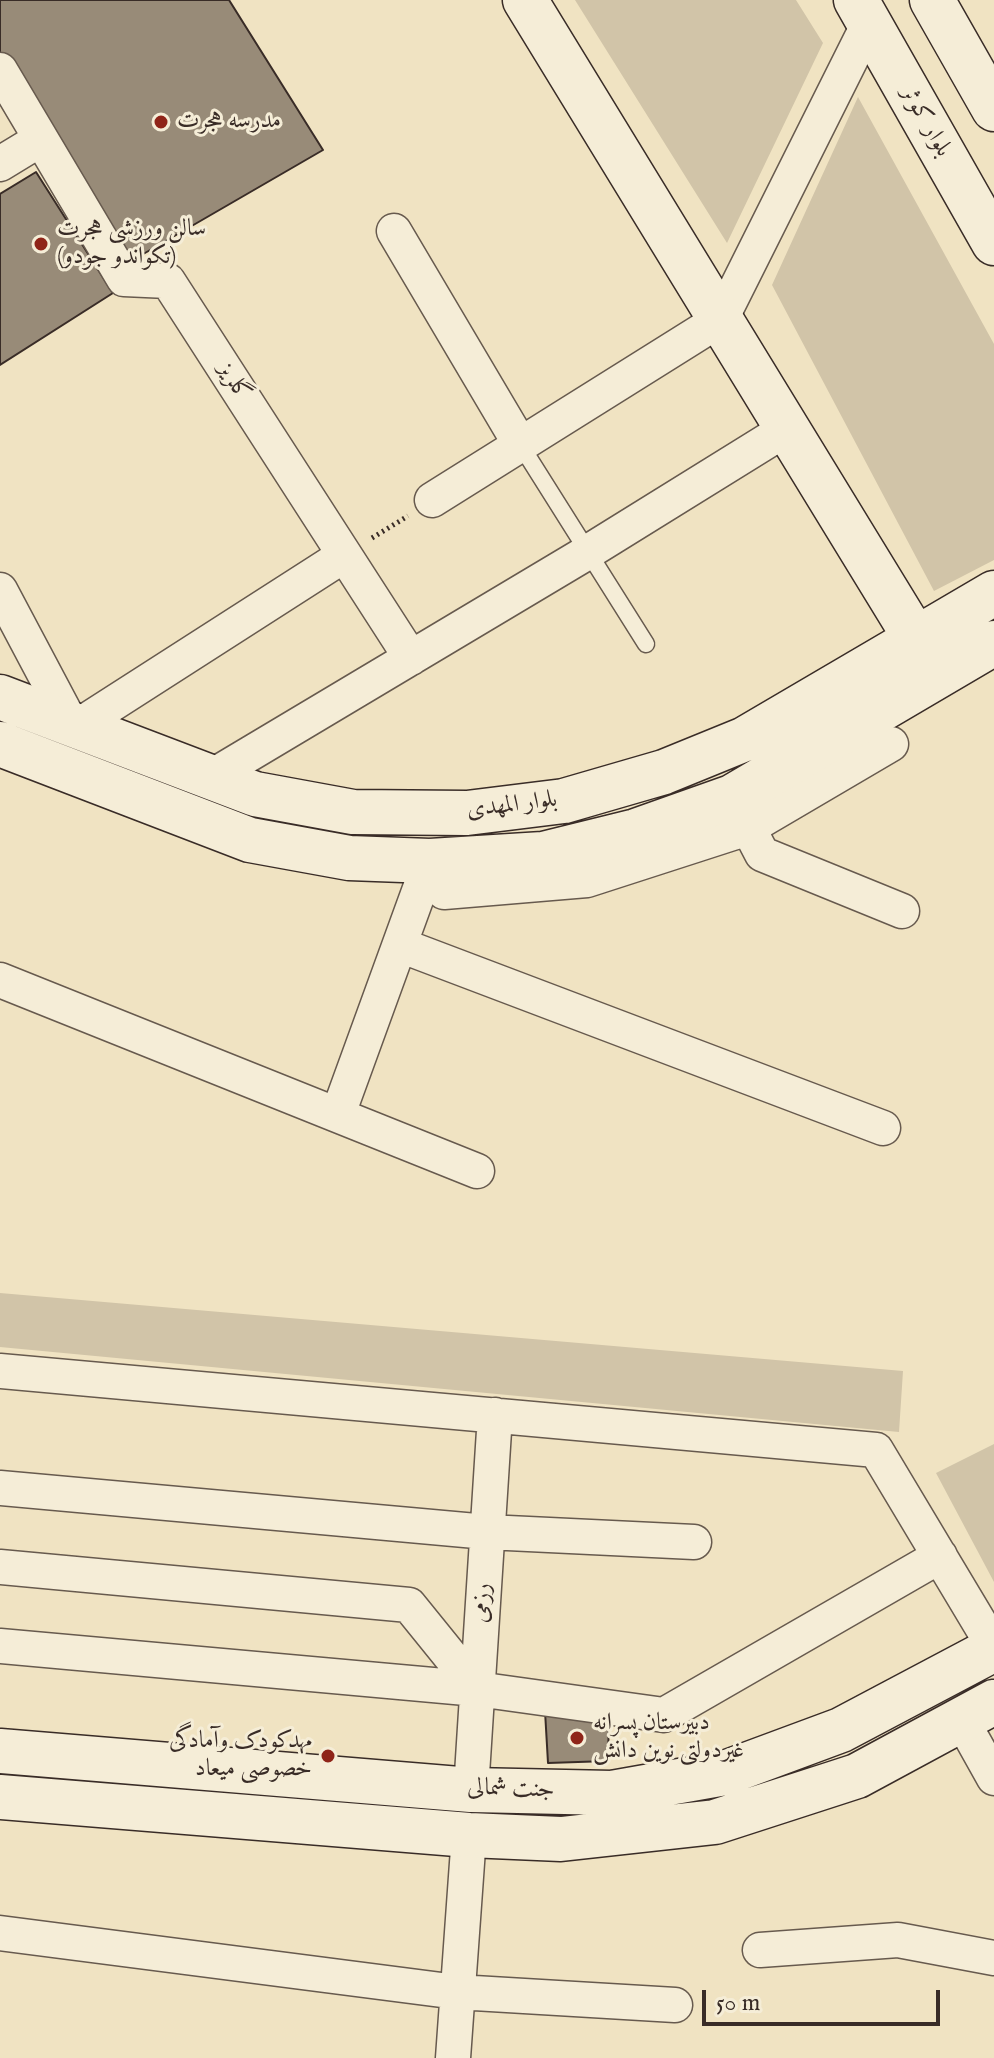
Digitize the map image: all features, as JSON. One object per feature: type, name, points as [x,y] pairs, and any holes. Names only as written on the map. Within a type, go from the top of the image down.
[{"type":"main road","points":[[525,0],[916,639]]},
{"type":"main road","points":[[932,0],[994,109]]},
{"type":"main road","name":"بلوار کوثر","points":[[862,12],[994,243]]},
{"type":"main road","name":"بلوار المهدی","points":[[0,697],[255,794],[353,812],[467,813],[564,801],[664,772],[745,739],[994,593]]},
{"type":"main road","name":"بلوار المهدی","points":[[0,744],[250,840],[437,876],[636,831],[740,812],[994,643]]},
{"type":"main road","points":[[349,858],[353,812]]},
{"type":"main road","name":"جنت شمالی","points":[[0,1751],[471,1790],[612,1793],[725,1773],[841,1730],[994,1648]]},
{"type":"main road","name":"جنت شمالی","points":[[0,1797],[469,1835],[561,1839],[715,1822],[857,1776],[978,1711]]},
{"type":"main road","points":[[329,1824],[335,1779]]},
{"type":"street","points":[[432,500],[721,319],[862,12]]},
{"type":"street","name":"گلریز","points":[[0,70],[124,279],[168,281],[411,658]]},
{"type":"street","points":[[0,164],[41,139]]},
{"type":"street","points":[[394,231],[520,444]]},
{"type":"street","points":[[211,777],[588,552],[788,428]]},
{"type":"street","points":[[0,590],[75,725],[343,556]]},
{"type":"street","points":[[891,744],[740,812],[762,854],[902,911]]},
{"type":"street","points":[[338,1114],[400,945],[437,876]]},
{"type":"street","points":[[400,945],[883,1128]]},
{"type":"street","points":[[0,980],[477,1171]]},
{"type":"street","points":[[0,1371],[876,1450],[994,1648]]},
{"type":"street","name":"رزمی","points":[[471,1790],[495,1415]]},
{"type":"street","points":[[0,1488],[487,1532],[694,1542]]},
{"type":"street","points":[[0,1646],[477,1689],[664,1715],[940,1556]]},
{"type":"street","points":[[0,1567],[409,1605],[477,1689]]},
{"type":"street","points":[[978,1711],[994,1778]]},
{"type":"street","points":[[453,2058],[469,1835]]},
{"type":"street","points":[[0,1933],[457,1992],[675,2005]]},
{"type":"street","points":[[760,1950],[898,1940],[994,1958]]},
{"type":"lane","points":[[520,444],[646,644]]},
{"type":"path","points":[[343,556],[432,500]]},
{"type":"shaded area","points":[[575,0],[796,0],[823,43],[727,243]]},
{"type":"shaded area","points":[[858,97],[994,344],[994,560],[934,591],[772,285]]},
{"type":"shaded area","points":[[0,1293],[903,1371],[899,1432],[0,1347]]},
{"type":"shaded area","points":[[994,1444],[994,1582],[936,1473]]},
{"type":"building","name":"مدرسه هجرت","points":[[0,0],[229,0],[323,150],[107,275],[0,94]]},
{"type":"building","name":"سالن ورزشی هجرت (تکواندو جودو)","points":[[36,172],[113,293],[0,365],[0,194]]},
{"type":"building","name":"دبیرستان پسرانه غیردولتی نوین دانش","points":[[545,1711],[609,1715],[608,1761],[548,1763]]},
{"type":"place","name":"مدرسه هجرت","points":[[161,122]]},
{"type":"place","name":"سالن ورزشی هجرت (تکواندو جودو)","points":[[41,244]]},
{"type":"place","name":"دبیرستان پسرانه غیردولتی نوین دانش","points":[[577,1738]]},
{"type":"place","name":"مهدکودک وآمادگی خصوصی میعاد","points":[[328,1756]]}]
